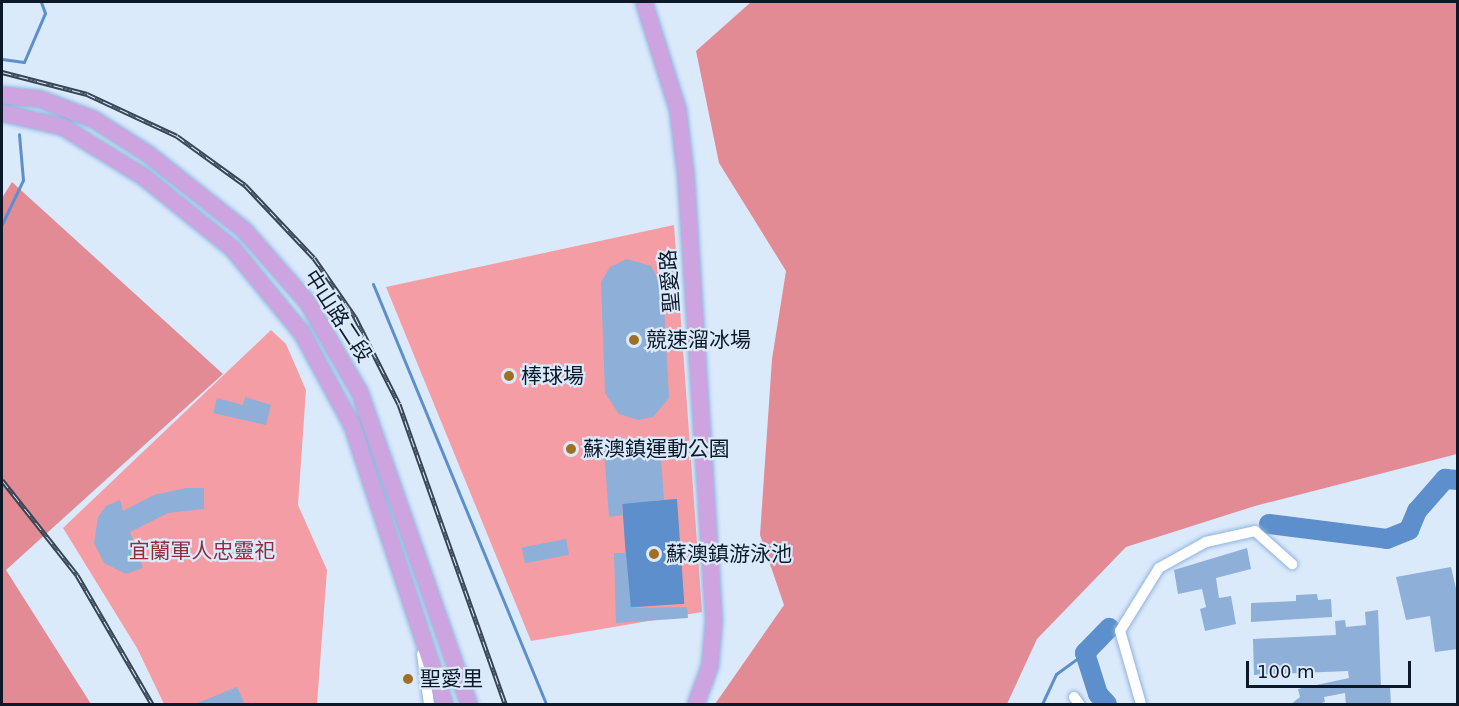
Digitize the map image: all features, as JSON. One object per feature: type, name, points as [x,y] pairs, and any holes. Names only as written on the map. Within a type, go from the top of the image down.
[{"type":"main road","name":"聖愛路","points":[[644,2],[678,110],[686,176],[714,621],[710,666],[696,705]]},
{"type":"main road","name":"中山路二段","points":[[2,95],[40,99],[93,118],[148,154],[245,231],[308,303],[360,393],[469,705]]},
{"type":"main road","name":"中山路二段","points":[[2,114],[63,127],[144,177],[234,249],[302,333],[352,425],[445,705]]},
{"type":"main road","points":[[84,139],[93,118]]},
{"type":"street","points":[[1141,705],[1120,631],[1160,568],[1206,542],[1255,531],[1270,539],[1292,564]]},
{"type":"street","points":[[419,627],[429,705]]},
{"type":"green space","name":"蘇澳鎮運動公園","points":[[674,225],[702,612],[531,641],[386,287]]},
{"type":"green space","name":"宜蘭軍人忠靈祀","points":[[271,330],[286,344],[306,390],[298,505],[327,570],[317,704],[164,704],[137,648],[63,528]]},
{"type":"shaded area","points":[[751,2],[1457,2],[1457,454],[1255,506],[1126,547],[1037,639],[1007,704],[715,704],[784,605],[760,535],[772,359],[786,271],[719,163],[696,51]]},
{"type":"shaded area","points":[[12,182],[223,374],[6,570],[91,704],[2,704],[2,198]]},
{"type":"water","name":"蘇澳鎮游泳池","points":[[677,499],[684,604],[629,608],[622,503]]},
{"type":"building","name":"競速溜冰場","points":[[627,259],[651,266],[663,288],[669,398],[653,417],[638,420],[619,414],[605,393],[601,282],[610,267]]},
{"type":"building","points":[[245,397],[271,405],[266,425],[213,413],[217,398],[243,405]]},
{"type":"building","points":[[660,444],[664,500],[622,504],[623,515],[609,517],[604,450]]},
{"type":"building","points":[[186,488],[204,488],[204,509],[168,513],[130,532],[143,568],[126,574],[104,563],[94,543],[98,517],[106,506],[120,500],[123,511],[154,495]]},
{"type":"building","points":[[566,539],[569,555],[525,563],[522,548]]},
{"type":"building","points":[[1247,548],[1251,569],[1216,578],[1219,598],[1231,596],[1236,624],[1205,631],[1200,609],[1206,607],[1202,589],[1178,594],[1174,570]]},
{"type":"building","points":[[614,553],[626,553],[631,608],[687,607],[688,618],[616,623]]},
{"type":"building","points":[[1451,567],[1458,597],[1458,649],[1435,652],[1430,616],[1406,620],[1396,577]]},
{"type":"building","points":[[1317,594],[1318,600],[1331,599],[1332,617],[1251,622],[1251,603],[1296,601],[1296,595]]},
{"type":"building","points":[[1378,610],[1381,687],[1390,686],[1391,705],[1346,705],[1345,693],[1324,697],[1325,702],[1315,705],[1290,705],[1300,697],[1298,689],[1349,678],[1348,671],[1254,675],[1253,639],[1336,635],[1335,621],[1345,620],[1346,627],[1366,625],[1365,612]]},
{"type":"building","points":[[237,687],[245,705],[195,705],[195,704]]},
{"type":"waterway","points":[[2,59],[24,62],[45,13],[41,2]]},
{"type":"waterway","points":[[2,224],[23,180],[19,134]]},
{"type":"waterway","points":[[373,284],[546,704]]},
{"type":"waterway","points":[[1269,524],[1387,539],[1409,530],[1417,511],[1445,479],[1458,480]]},
{"type":"waterway","points":[[1107,704],[1098,694],[1085,653],[1109,628]]},
{"type":"waterway","points":[[1042,704],[1056,674],[1085,653]]},
{"type":"railway","points":[[2,72],[87,94],[177,136],[245,185],[314,258],[355,317],[399,404],[505,704]]},
{"type":"railway","points":[[2,480],[77,575],[152,704]]},
{"type":"place","name":"競速溜冰場","points":[[634,340]]},
{"type":"place","name":"棒球場","points":[[509,376]]},
{"type":"place","name":"蘇澳鎮運動公園","points":[[571,449]]},
{"type":"place","name":"蘇澳鎮游泳池","points":[[654,554]]},
{"type":"place","name":"聖愛里","points":[[408,679]]}]
